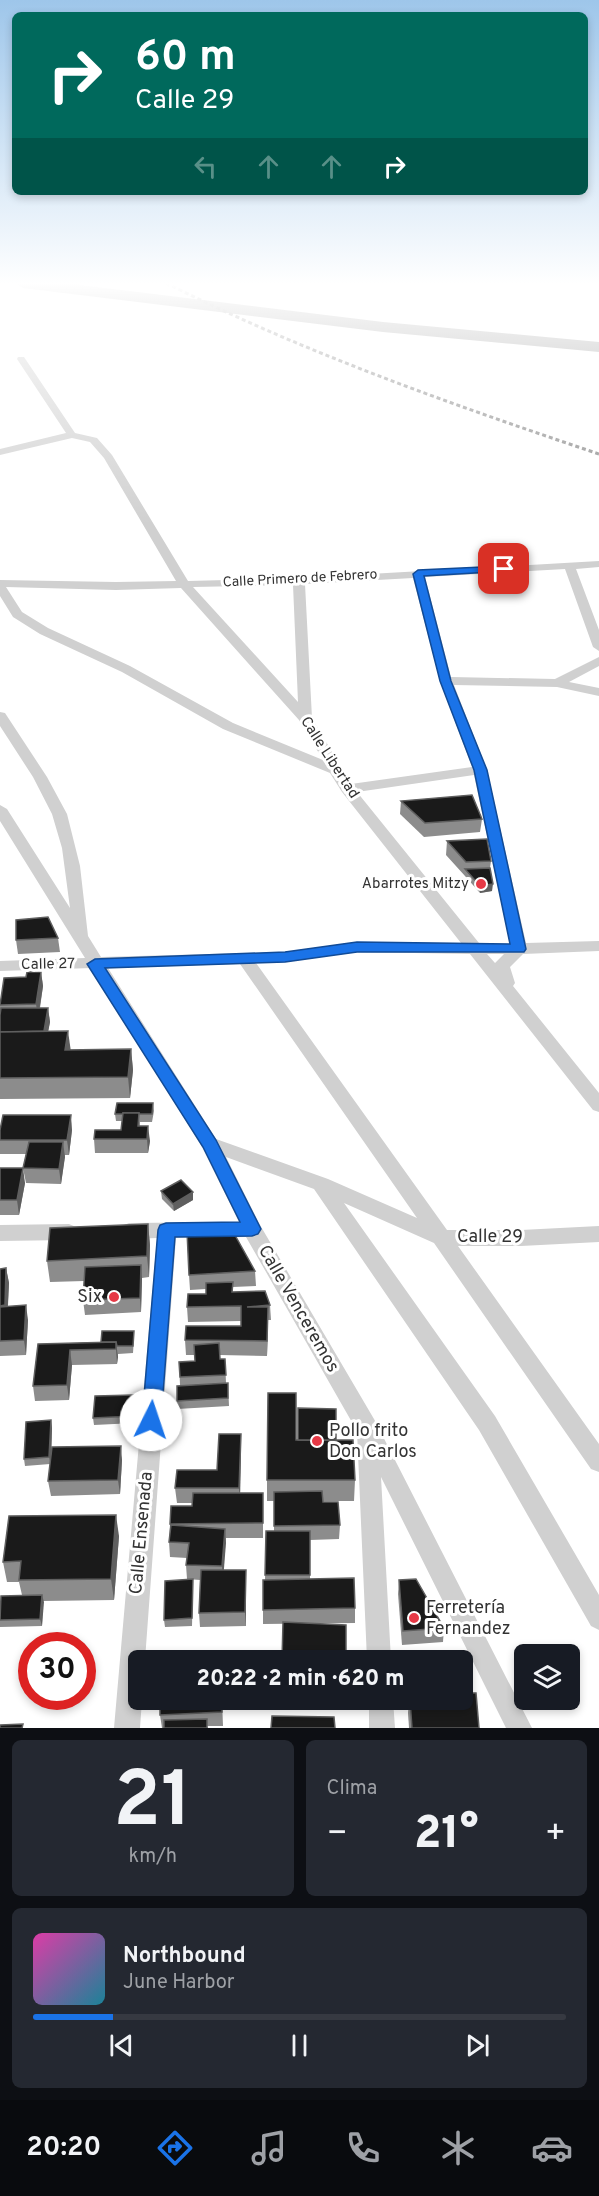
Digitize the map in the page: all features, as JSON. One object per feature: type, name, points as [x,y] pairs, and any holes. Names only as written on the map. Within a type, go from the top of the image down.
[{"type":"street","points":[[0,452],[72,435],[24,364]]},
{"type":"street","name":"Calle Libertad","points":[[72,435],[93,440],[108,457],[184,584],[305,718],[347,789],[510,992],[590,1081],[599,1105]]},
{"type":"street","name":"Calle Primero de Febrero","points":[[0,585],[67,586],[299,581],[599,564]]},
{"type":"street","points":[[569,565],[599,647]]},
{"type":"street","points":[[418,574],[446,681],[480,770],[519,949],[501,966],[510,992]]},
{"type":"street","points":[[299,581],[305,718]]},
{"type":"street","points":[[0,585],[17,614],[44,631],[126,669],[228,726],[336,770]]},
{"type":"street","points":[[557,683],[599,661]]},
{"type":"street","points":[[446,681],[557,683],[599,692]]},
{"type":"street","points":[[0,716],[52,798],[69,843],[74,865],[80,939]]},
{"type":"street","points":[[347,789],[480,770]]},
{"type":"street","name":"Calle Venceremos","points":[[0,809],[95,964],[210,1144],[252,1229],[366,1426],[519,1728]]},
{"type":"street","name":"Calle 27","points":[[0,966],[285,957],[357,947],[519,949],[599,946]]},
{"type":"street","points":[[244,958],[599,1462]]},
{"type":"street","name":"Calle 29","points":[[210,1144],[321,1184],[442,1238],[599,1234]]},
{"type":"street","points":[[321,1184],[487,1423],[599,1618]]},
{"type":"street","points":[[107,1232],[252,1229]]},
{"type":"street","name":"Calle Ensenada","points":[[126,1728],[166,1230]]},
{"type":"street","points":[[0,1233],[83,1232]]},
{"type":"street","points":[[366,1426],[378,1650]]},
{"type":"street","points":[[381,1710],[382,1728]]},
{"type":"building","points":[[472,795],[482,819],[425,823],[401,801]]},
{"type":"building","points":[[487,839],[491,861],[466,862],[447,841]]},
{"type":"building","points":[[490,868],[493,884],[480,886],[465,869]]},
{"type":"building","points":[[48,917],[58,938],[16,940],[16,920]]},
{"type":"building","points":[[27,972],[41,972],[36,1004],[0,1005],[4,978],[26,977]]},
{"type":"building","points":[[1,1008],[48,1008],[44,1031],[0,1032]]},
{"type":"building","points":[[68,1031],[65,1050],[131,1049],[128,1077],[0,1078],[0,1032]]},
{"type":"building","points":[[117,1103],[153,1103],[152,1114],[115,1114]]},
{"type":"building","points":[[123,1113],[139,1113],[138,1126],[148,1126],[147,1139],[94,1139],[95,1130],[121,1130]]},
{"type":"building","points":[[3,1115],[71,1115],[67,1140],[0,1140]]},
{"type":"building","points":[[29,1142],[63,1142],[59,1169],[23,1168]]},
{"type":"building","points":[[0,1168],[23,1168],[17,1200],[0,1200]]},
{"type":"building","points":[[181,1180],[193,1192],[173,1204],[161,1191]]},
{"type":"building","points":[[148,1224],[147,1256],[47,1261],[50,1228]]},
{"type":"building","points":[[231,1228],[255,1271],[189,1275],[187,1231]]},
{"type":"building","points":[[141,1265],[140,1298],[83,1300],[85,1267]]},
{"type":"building","points":[[6,1268],[5,1305],[0,1306],[0,1269]]},
{"type":"building","points":[[233,1282],[232,1292],[265,1291],[270,1305],[247,1307],[268,1307],[267,1341],[185,1340],[186,1326],[241,1326],[241,1306],[187,1307],[188,1294],[206,1294],[206,1283]]},
{"type":"building","points":[[26,1305],[24,1340],[0,1341],[0,1307]]},
{"type":"building","points":[[102,1331],[134,1331],[133,1346],[117,1346],[116,1342],[101,1342]]},
{"type":"building","points":[[116,1342],[116,1349],[70,1350],[67,1385],[33,1386],[38,1344]]},
{"type":"building","points":[[219,1343],[220,1359],[225,1359],[226,1375],[180,1377],[179,1362],[195,1361],[194,1345]]},
{"type":"building","points":[[228,1383],[228,1398],[177,1401],[177,1386]]},
{"type":"building","points":[[268,1393],[296,1393],[296,1440],[353,1440],[355,1480],[267,1480]]},
{"type":"building","points":[[134,1395],[134,1416],[93,1418],[95,1396]]},
{"type":"building","points":[[298,1408],[336,1409],[336,1440],[298,1440]]},
{"type":"building","points":[[51,1420],[49,1457],[24,1459],[26,1422]]},
{"type":"building","points":[[219,1434],[241,1434],[239,1488],[175,1488],[177,1470],[217,1470]]},
{"type":"building","points":[[121,1446],[118,1480],[48,1481],[52,1447]]},
{"type":"building","points":[[322,1491],[323,1502],[338,1502],[340,1525],[274,1526],[274,1492]]},
{"type":"building","points":[[193,1493],[263,1493],[263,1523],[170,1524],[171,1506],[192,1506]]},
{"type":"building","points":[[116,1515],[111,1579],[19,1580],[21,1561],[3,1562],[9,1516]]},
{"type":"building","points":[[171,1525],[225,1529],[222,1566],[186,1565],[189,1543],[169,1542]]},
{"type":"building","points":[[266,1531],[310,1531],[310,1575],[265,1575]]},
{"type":"building","points":[[201,1570],[246,1570],[245,1612],[199,1613]]},
{"type":"building","points":[[354,1578],[355,1608],[263,1610],[263,1580]]},
{"type":"building","points":[[193,1579],[192,1618],[164,1620],[165,1581]]},
{"type":"building","points":[[416,1579],[444,1628],[403,1631],[399,1580]]},
{"type":"building","points":[[42,1595],[40,1619],[0,1620],[1,1596]]},
{"type":"building","points":[[283,1622],[346,1625],[346,1650],[282,1650]]},
{"type":"building","points":[[473,1693],[476,1693],[479,1728],[412,1728],[411,1710],[473,1710]]},
{"type":"building","points":[[160,1710],[222,1710],[222,1712],[160,1715]]},
{"type":"building","points":[[272,1716],[334,1717],[335,1728],[271,1728]]},
{"type":"building","points":[[207,1719],[207,1728],[164,1728],[164,1720]]},
{"type":"building","points":[[23,1724],[22,1728],[0,1728],[0,1725]]},
{"type":"railway","points":[[347,364],[599,454]]},
{"type":"place","name":"Abarrotes Mitzy","points":[[481,884]]},
{"type":"place","name":"Six","points":[[114,1297]]},
{"type":"place","name":"Pollo frito Don Carlos","points":[[317,1441]]},
{"type":"place","name":"Ferretería Fernandez","points":[[414,1618]]},
{"type":"route","points":[[151,1420],[166,1230],[252,1229],[210,1144],[95,964],[285,957],[357,947],[519,949],[480,770],[446,681],[418,574],[504,569]]}]
